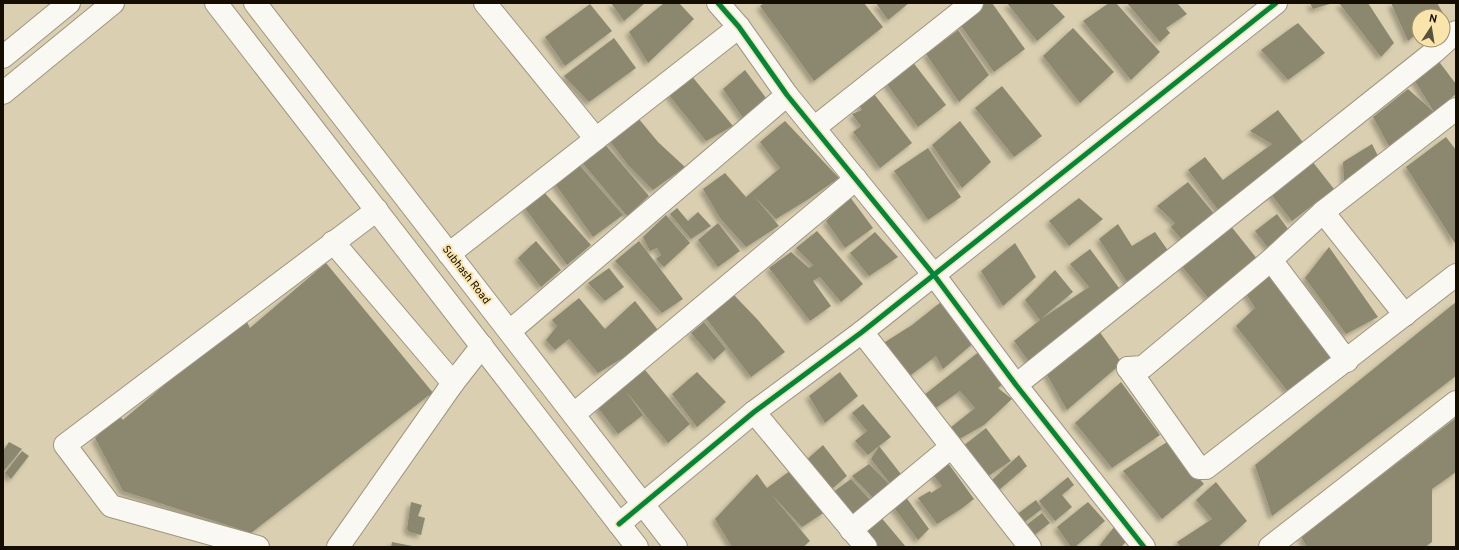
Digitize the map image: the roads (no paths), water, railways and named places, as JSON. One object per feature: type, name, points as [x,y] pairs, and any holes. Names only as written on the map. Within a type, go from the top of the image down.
[{"type":"street","points":[[3,57],[69,3]]},
{"type":"street","points":[[3,93],[113,3]]},
{"type":"street","points":[[216,3],[637,547]]},
{"type":"street","points":[[485,3],[596,139]]},
{"type":"street","points":[[814,128],[972,3]]},
{"type":"street","points":[[619,524],[754,412],[862,332],[1276,3]]},
{"type":"street","points":[[241,34],[265,7]]},
{"type":"street","name":"Subhash Road","points":[[265,7],[449,254],[676,547]]},
{"type":"street","points":[[449,254],[596,139],[729,11],[787,95],[934,275],[1016,385],[1144,547]]},
{"type":"street","points":[[1016,385],[1434,52],[1456,32]]},
{"type":"street","points":[[510,332],[787,95]]},
{"type":"street","points":[[1454,114],[1323,212],[1271,260],[1143,367],[1128,368],[1199,468],[1206,468],[1347,361],[1456,275]]},
{"type":"street","points":[[574,414],[856,179]]},
{"type":"street","points":[[258,547],[111,506],[65,445],[377,210]]},
{"type":"street","points":[[1323,212],[1405,315]]},
{"type":"street","points":[[333,242],[453,383]]},
{"type":"street","points":[[1271,260],[1347,361]]},
{"type":"street","points":[[862,332],[1030,547]]},
{"type":"street","points":[[338,547],[453,383],[482,346]]},
{"type":"street","points":[[1270,547],[1456,402]]},
{"type":"street","points":[[754,412],[866,547]]},
{"type":"street","points":[[851,530],[952,447]]}]
